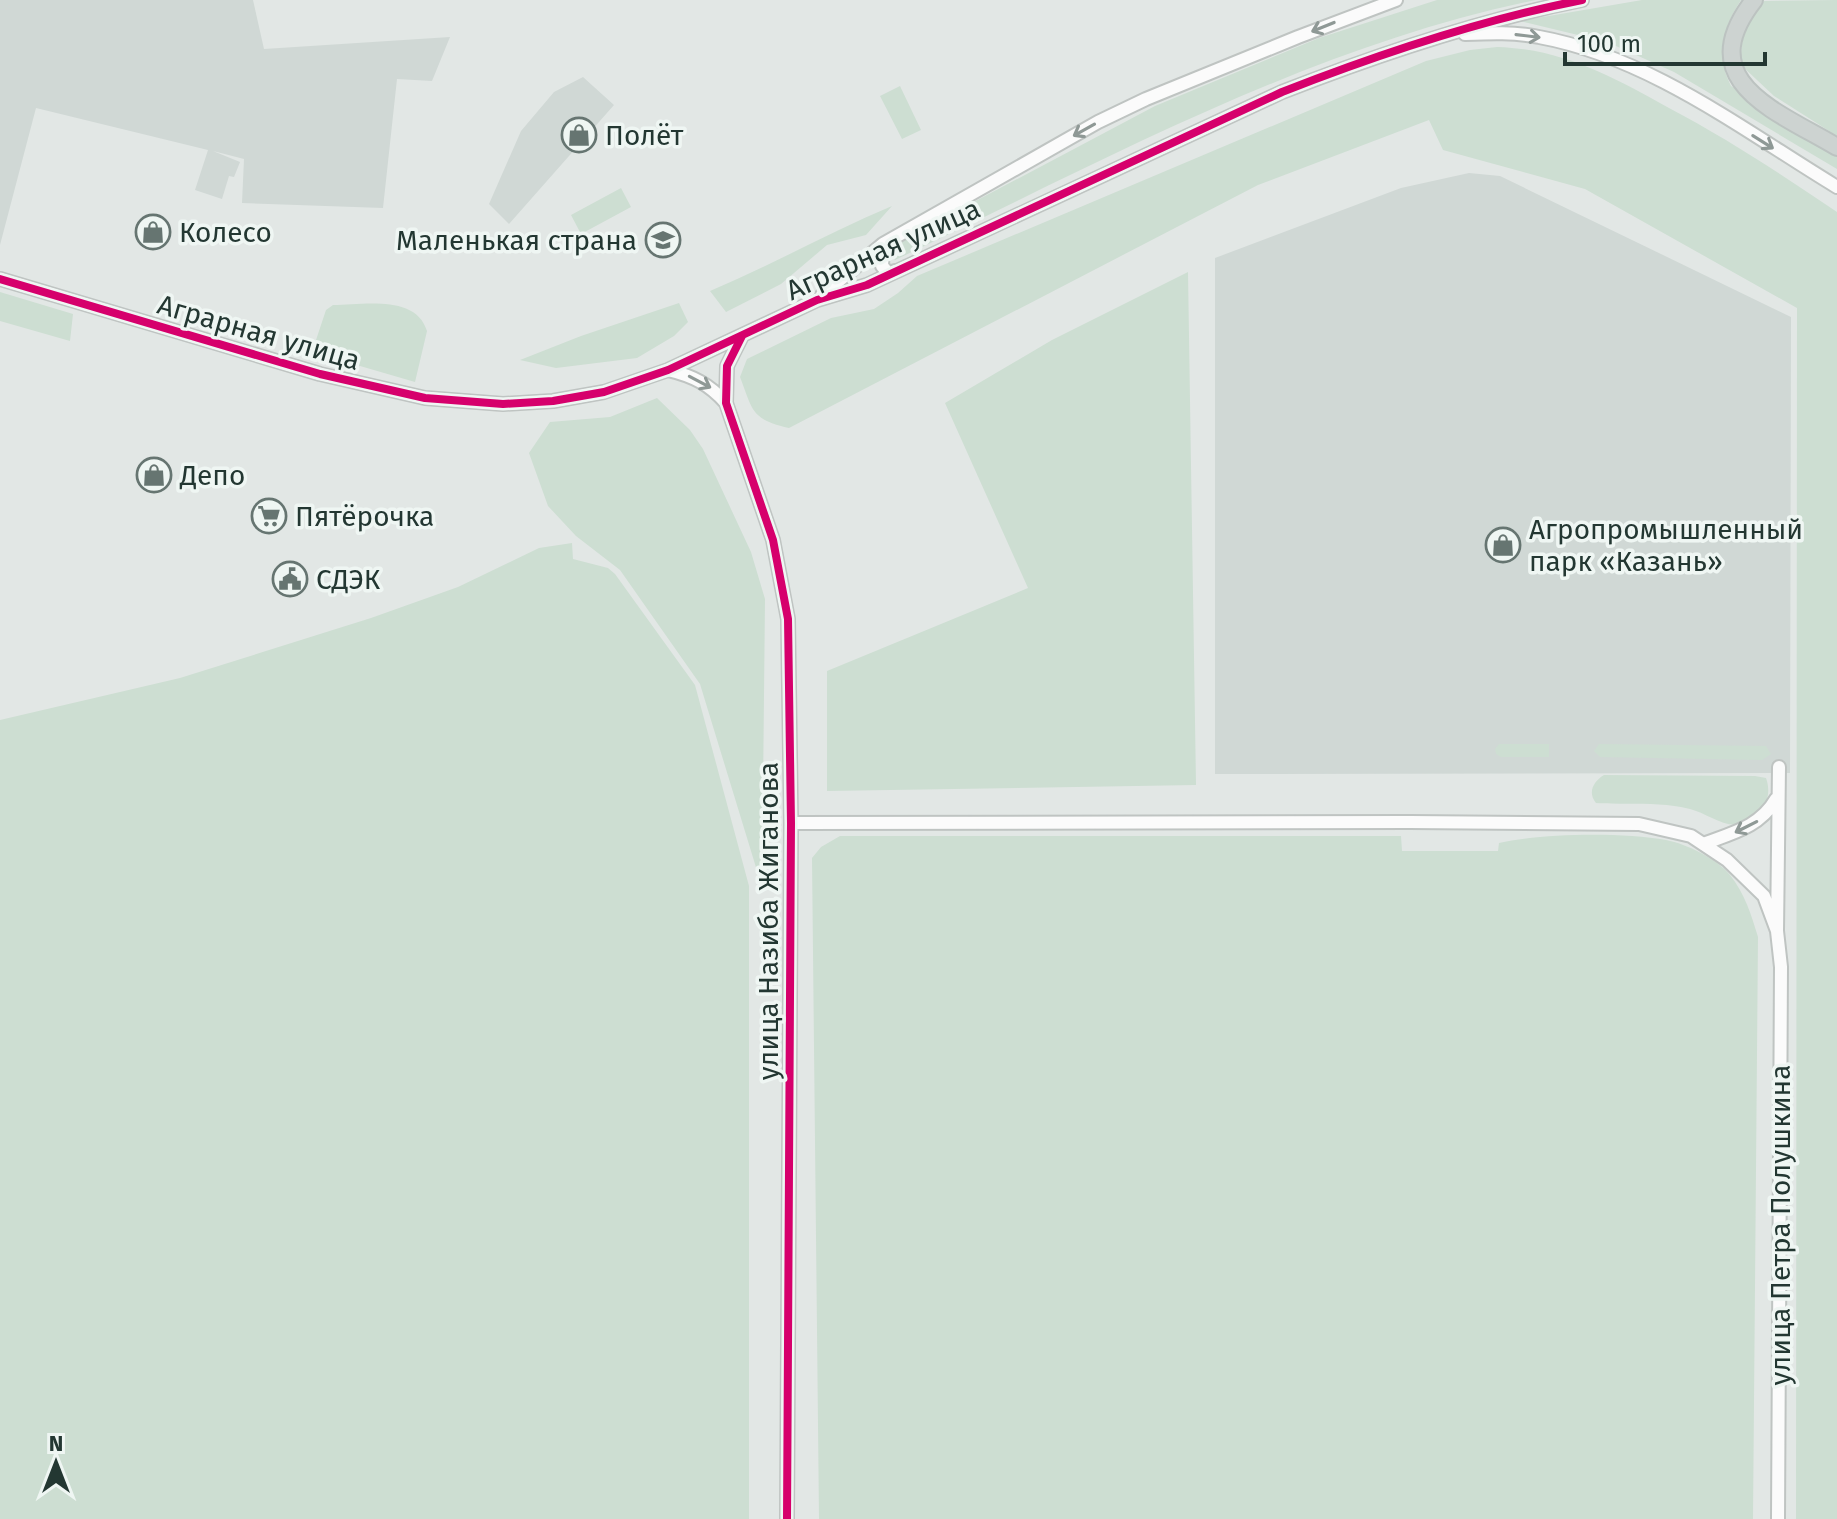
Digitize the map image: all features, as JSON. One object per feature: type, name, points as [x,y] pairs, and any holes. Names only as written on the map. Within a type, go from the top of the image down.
[{"type":"main road","points":[[1754,0],[1733,39],[1733,70],[1738,79],[1766,104],[1837,147]]},
{"type":"street","name":"Аграрная улица","points":[[817,300],[883,244],[1110,116],[1344,18],[1396,0]]},
{"type":"street","name":"Аграрная улица","points":[[883,244],[882,266],[889,274],[1282,92],[1345,67],[1520,13],[1582,0]]},
{"type":"street","points":[[1450,34],[1506,33],[1538,37],[1603,54],[1668,83],[1837,187]]},
{"type":"street","name":"Аграрная улица","points":[[0,279],[320,374],[442,401],[503,404],[553,401],[604,392],[668,370],[817,300],[867,285],[898,270]]},
{"type":"street","name":"улица Назиба Жиганова","points":[[742,336],[727,366],[726,403],[773,540],[788,619],[791,823],[787,1519]]},
{"type":"street","points":[[668,370],[700,380],[726,403]]},
{"type":"street","points":[[1777,931],[1779,767]]},
{"type":"street","points":[[1703,844],[1750,827],[1769,812],[1778,796]]},
{"type":"street","points":[[791,823],[1639,824],[1691,836],[1727,860],[1764,896],[1777,931]]},
{"type":"street","name":"улица Петра Полушкина","points":[[1777,931],[1781,967],[1778,1519]]},
{"type":"shaded area","points":[[0,0],[253,0],[264,49],[450,37],[432,81],[397,79],[383,208],[242,203],[244,159],[213,151],[240,162],[234,177],[229,176],[222,199],[195,190],[208,150],[36,108],[0,245]]},
{"type":"shaded area","name":"Полёт","points":[[583,77],[614,105],[509,224],[489,204],[521,131],[554,92]]},
{"type":"shaded area","name":"Агропромышленный парк «Казань»","points":[[1469,173],[1500,176],[1791,317],[1790,773],[1215,774],[1215,258],[1401,188]]},
{"type":"green space","points":[[1437,0],[1536,0],[1452,21],[1288,77],[1208,110],[895,260],[889,247],[1155,106],[1319,38]]},
{"type":"green space","points":[[1642,0],[1741,0],[1723,42],[1723,63],[1731,86],[1837,155],[1837,169],[1674,72],[1607,42],[1520,21]]},
{"type":"green space","points":[[1837,0],[1837,136],[1774,96],[1741,65],[1746,31],[1764,1]]},
{"type":"green space","points":[[1497,47],[1544,53],[1607,76],[1712,132],[1837,212],[1837,1519],[1796,1519],[1797,308],[1585,189],[1443,150],[1429,120],[1258,185],[789,428],[767,421],[755,412],[740,377],[747,359],[831,318],[874,309],[917,276],[1426,61]]},
{"type":"green space","points":[[900,86],[921,130],[902,139],[880,96]]},
{"type":"green space","points":[[621,188],[631,207],[581,234],[571,215]]},
{"type":"green space","points":[[892,206],[866,235],[827,245],[781,284],[726,312],[710,291],[846,227]]},
{"type":"green space","points":[[1188,272],[1196,785],[827,791],[827,671],[1028,588],[945,403],[1052,340]]},
{"type":"green space","points":[[0,292],[73,314],[70,341],[0,321]]},
{"type":"green space","points":[[679,303],[688,322],[674,336],[637,358],[556,368],[520,360],[581,336]]},
{"type":"green space","points":[[387,304],[412,311],[421,319],[427,331],[415,382],[312,352],[326,310],[333,305]]},
{"type":"green space","points":[[657,398],[690,430],[703,449],[751,552],[765,599],[762,887],[700,684],[620,570],[576,536],[548,506],[529,453],[550,422],[610,417]]},
{"type":"green space","points":[[572,543],[573,559],[608,568],[615,574],[695,685],[749,886],[749,1519],[0,1519],[0,720],[180,678],[458,587],[539,548]]},
{"type":"green space","points":[[1499,744],[1549,744],[1549,757],[1501,757],[1495,749]]},
{"type":"green space","points":[[1599,744],[1766,746],[1771,754],[1762,760],[1600,757],[1594,751]]},
{"type":"green space","points":[[1604,775],[1755,776],[1766,778],[1768,792],[1761,811],[1751,820],[1737,825],[1678,807],[1596,803],[1592,795],[1593,787]]},
{"type":"green space","points":[[1605,835],[1674,842],[1717,863],[1740,889],[1758,937],[1753,1519],[819,1519],[812,858],[821,847],[840,836],[1401,836],[1402,851],[1498,851],[1499,843],[1517,840]]},
{"type":"cycle path","points":[[0,279],[320,374],[425,398],[503,404],[553,401],[604,392],[668,370],[817,300],[867,285],[1282,92],[1430,39],[1506,17],[1582,0]]},
{"type":"cycle path","points":[[742,336],[727,366],[726,403],[773,540],[788,619],[791,823],[787,1519]]},
{"type":"place","name":"Полёт","points":[[579,135]]},
{"type":"place","name":"Колесо","points":[[153,232]]},
{"type":"place","name":"Маленькая страна","points":[[663,240]]},
{"type":"place","name":"Депо","points":[[154,475]]},
{"type":"place","name":"Пятёрочка","points":[[269,516]]},
{"type":"place","name":"Агропромышленный парк «Казань»","points":[[1503,545]]},
{"type":"place","name":"СДЭК","points":[[290,579]]}]
